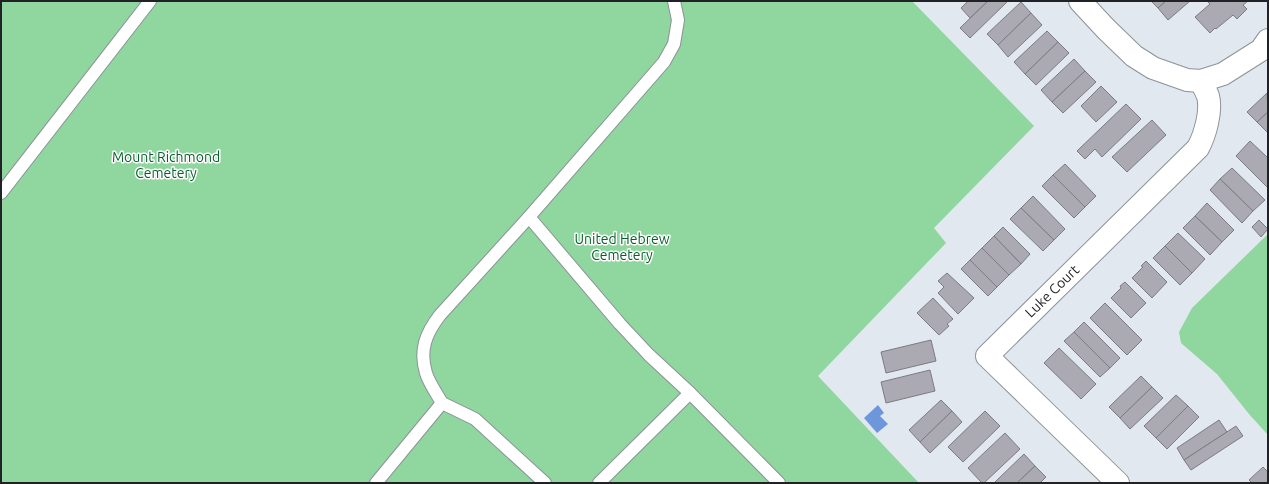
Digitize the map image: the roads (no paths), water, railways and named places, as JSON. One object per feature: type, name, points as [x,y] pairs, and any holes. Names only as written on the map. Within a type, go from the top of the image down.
[{"type":"street","points":[[1080,1],[1134,56],[1153,68],[1187,80],[1201,81],[1223,74],[1266,49]]},
{"type":"street","name":"Luke Court","points":[[1118,483],[987,356],[1198,148],[1204,136],[1208,113],[1208,96],[1201,81]]},
{"type":"lane","points":[[1,193],[150,1]]},
{"type":"lane","points":[[545,483],[475,419],[442,403],[426,374],[423,358],[424,342],[430,327],[440,315],[529,217],[664,62],[674,44],[678,20],[674,1]]},
{"type":"lane","points":[[529,217],[620,324],[649,355],[690,393],[779,483]]},
{"type":"lane","points":[[599,483],[690,393]]},
{"type":"lane","points":[[376,483],[442,403]]},
{"type":"water","points":[[878,405],[884,413],[880,416],[888,424],[877,433],[864,418]]},
{"type":"park label","name":"Mount Richmond Cemetery","points":[[166,166]]},
{"type":"park label","name":"United Hebrew Cemetery","points":[[622,248]]}]
